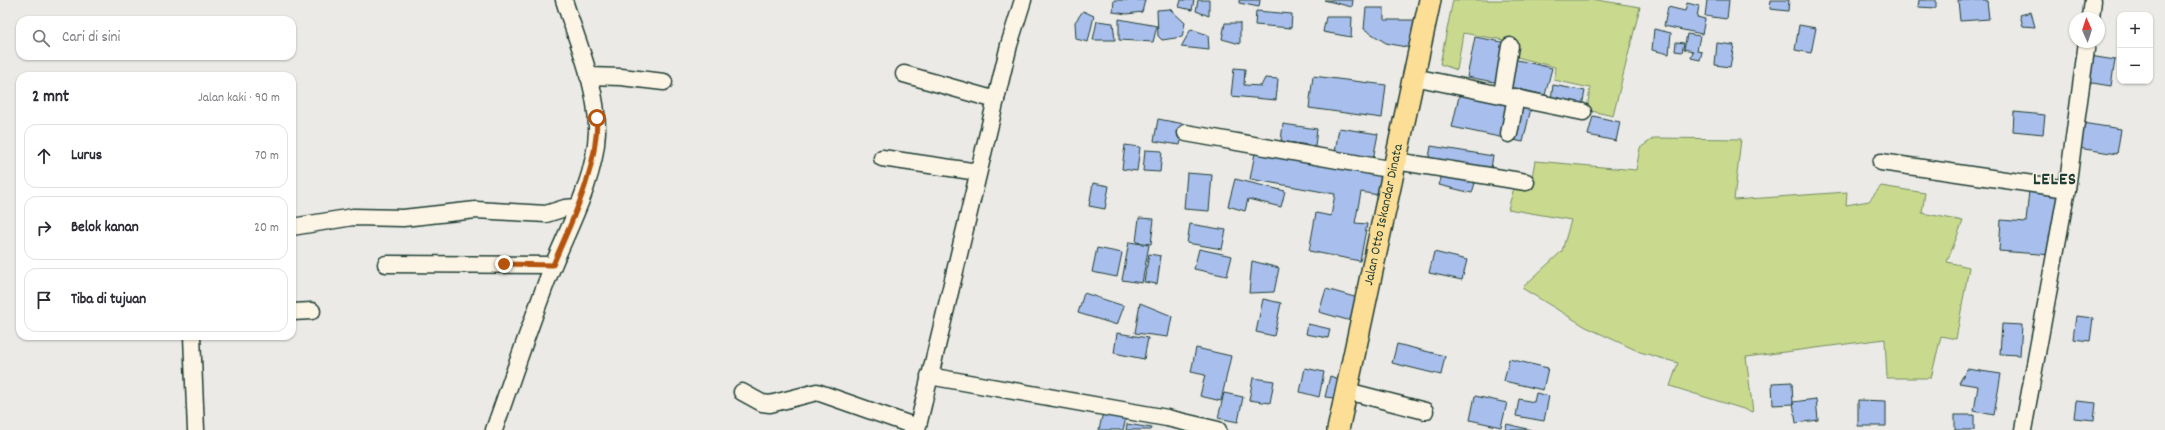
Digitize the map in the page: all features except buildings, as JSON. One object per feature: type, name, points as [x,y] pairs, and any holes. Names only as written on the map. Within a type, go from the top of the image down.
[{"type":"main road","name":"Jalan Otto Iskandar Dinata","points":[[1338,430],[1430,0]]},
{"type":"street","points":[[494,430],[553,265],[577,207],[591,166],[597,132],[597,118],[588,76],[564,0]]},
{"type":"street","points":[[742,392],[762,403],[770,404],[817,392],[917,428],[1009,45],[1023,0]]},
{"type":"street","points":[[2092,12],[2093,0]]},
{"type":"street","points":[[1509,134],[1510,46]]},
{"type":"street","points":[[2023,430],[2067,189],[2086,48]]},
{"type":"street","points":[[904,74],[996,100]]},
{"type":"street","points":[[588,76],[621,77],[664,82]]},
{"type":"street","points":[[1414,77],[1583,112]]},
{"type":"street","points":[[1186,133],[1395,166],[1526,182]]},
{"type":"street","points":[[882,158],[978,172]]},
{"type":"street","points":[[1881,162],[2067,189]]},
{"type":"street","points":[[296,226],[353,217],[403,218],[476,210],[546,214],[565,208],[577,207]]},
{"type":"street","points":[[386,264],[553,265]]},
{"type":"street","points":[[296,312],[312,311]]},
{"type":"street","points":[[192,340],[196,430]]},
{"type":"street","points":[[929,376],[1167,418],[1218,430]]},
{"type":"street","points":[[1346,391],[1424,411]]},
{"type":"green space","points":[[1453,0],[1597,0],[1640,7],[1613,116],[1587,110],[1590,88],[1554,80],[1555,67],[1513,56],[1516,42],[1463,33],[1457,70],[1440,64]]},
{"type":"green space","points":[[1654,138],[1741,139],[1734,200],[1847,192],[1846,205],[1869,201],[1881,186],[1925,193],[1922,213],[1963,221],[1947,262],[1969,267],[1956,339],[1941,336],[1931,378],[1887,378],[1885,339],[1746,357],[1753,412],[1670,386],[1678,363],[1640,352],[1586,327],[1522,288],[1562,251],[1571,220],[1508,209],[1517,177],[1531,182],[1535,161],[1636,170],[1640,148]]},
{"type":"district","name":"LELES","points":[[2055,180]]},
{"type":"route","points":[[504,264],[553,265],[585,187],[596,145],[597,118]]}]
